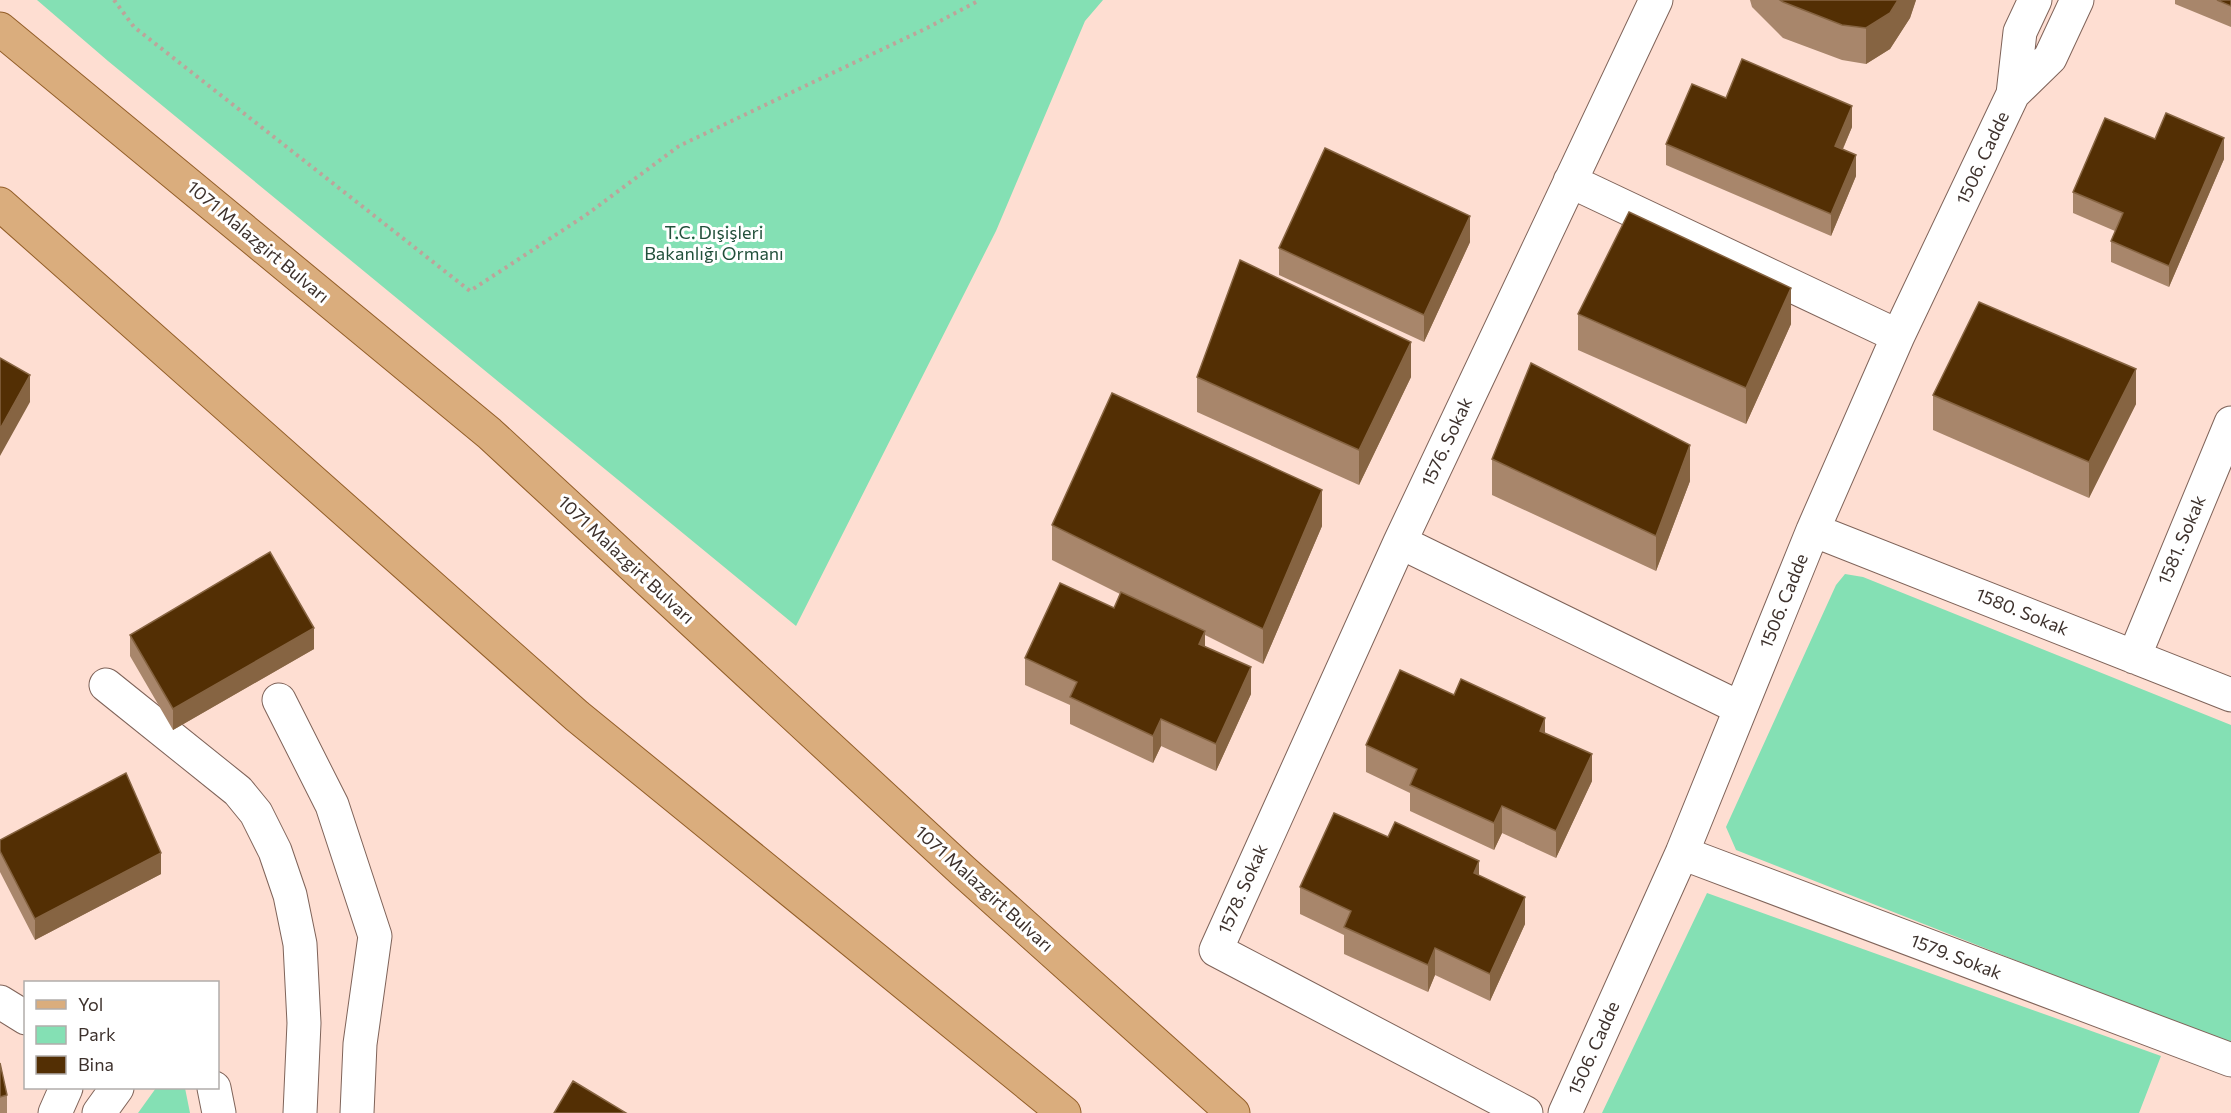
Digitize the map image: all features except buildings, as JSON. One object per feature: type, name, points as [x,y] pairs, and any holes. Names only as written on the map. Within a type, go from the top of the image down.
[{"type":"main road","name":"1071 Malazgirt Bulvarı","points":[[0,29],[489,434],[954,863],[1233,1113]]},
{"type":"main road","points":[[0,204],[577,716],[1064,1113]]},
{"type":"street","name":"1576. Sokak","points":[[1400,542],[1656,0]]},
{"type":"street","name":"1506. Cadde","points":[[1564,1113],[1682,853],[1813,530],[1898,336],[2013,94],[2020,32],[2035,0]]},
{"type":"street","name":"1506. Cadde","points":[[2013,94],[2050,58],[2077,0]]},
{"type":"street","points":[[1570,181],[1898,336]]},
{"type":"street","name":"1581. Sokak","points":[[2134,657],[2231,423]]},
{"type":"street","name":"1580. Sokak","points":[[1813,530],[2231,695]]},
{"type":"street","points":[[1400,542],[1740,708]]},
{"type":"street","name":"1578. Sokak","points":[[1400,542],[1216,950],[1526,1113]]},
{"type":"street","points":[[106,685],[238,791],[256,813],[275,851],[290,895],[300,944],[304,1023],[300,1113]]},
{"type":"street","points":[[279,700],[332,805],[375,936],[360,1044],[357,1113]]},
{"type":"street","name":"1579. Sokak","points":[[1682,853],[2231,1060]]},
{"type":"street","points":[[0,1002],[24,1017]]},
{"type":"street","points":[[56,1113],[66,1089]]},
{"type":"street","points":[[99,1113],[116,1089]]},
{"type":"street","points":[[214,1089],[219,1113]]},
{"type":"path","points":[[114,0],[134,27],[470,291],[586,215],[679,147],[927,28],[980,0]]},
{"type":"green space","name":"T.C. Dışişleri Bakanlığı Ormanı","points":[[37,0],[1103,0],[1085,21],[996,231],[796,626],[108,61]]},
{"type":"green space","points":[[1845,574],[1863,577],[2231,725],[2231,1045],[1736,850],[1726,827],[1836,585]]},
{"type":"green space","points":[[1707,893],[2161,1056],[2139,1113],[1602,1113]]},
{"type":"green space","points":[[155,1089],[185,1089],[190,1113],[138,1113]]}]
